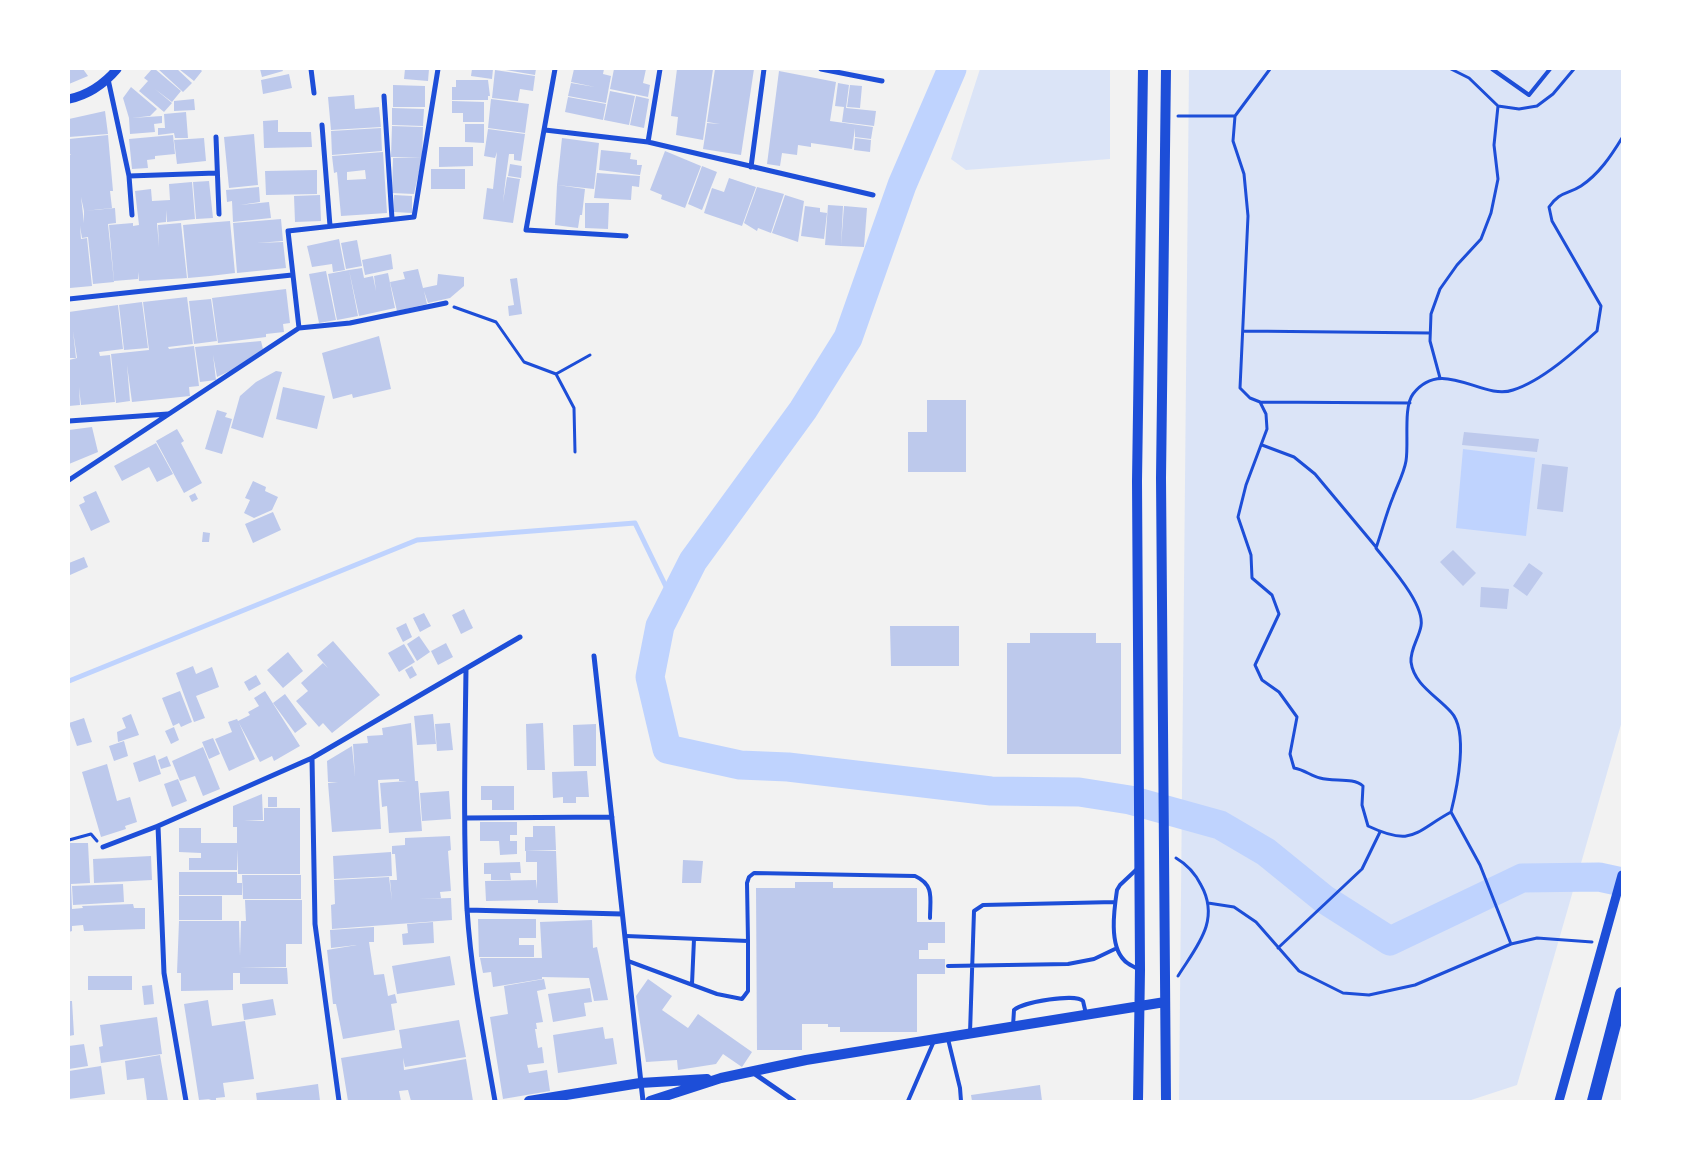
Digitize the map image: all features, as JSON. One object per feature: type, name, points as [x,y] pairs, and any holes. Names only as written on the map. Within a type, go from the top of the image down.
[{"type":"highway","points":[[1594,1101],[1622,994]]},
{"type":"main road","points":[[1138,1101],[1140,970],[1137,481],[1143,69]]},
{"type":"main road","points":[[1166,69],[1161,478],[1166,1101]]},
{"type":"main road","points":[[650,1101],[721,1078],[752,1071],[970,1033],[1165,1002]]},
{"type":"main road","points":[[529,1101],[640,1083],[721,1078]]},
{"type":"street","points":[[69,99],[85,93],[108,79],[118,69]]},
{"type":"street","points":[[311,69],[314,93]]},
{"type":"street","points":[[299,328],[288,231],[414,217],[438,69]]},
{"type":"street","points":[[555,69],[526,230],[626,236]]},
{"type":"street","points":[[648,142],[660,69]]},
{"type":"street","points":[[751,167],[764,69]]},
{"type":"street","points":[[821,69],[882,81]]},
{"type":"street","points":[[108,79],[129,176],[132,215]]},
{"type":"street","points":[[384,96],[392,219]]},
{"type":"street","points":[[322,125],[330,226]]},
{"type":"street","points":[[545,130],[648,142],[873,196]]},
{"type":"street","points":[[216,137],[219,214]]},
{"type":"street","points":[[129,176],[216,173]]},
{"type":"street","points":[[69,299],[292,274]]},
{"type":"street","points":[[69,480],[299,328],[350,323],[446,303]]},
{"type":"street","points":[[69,421],[169,414]]},
{"type":"street","points":[[104,847],[158,826],[312,758],[520,638]]},
{"type":"street","points":[[594,656],[643,1101]]},
{"type":"street","points":[[466,669],[465,818],[467,910],[480,1015],[495,1101]]},
{"type":"street","points":[[312,758],[315,924],[339,1101]]},
{"type":"street","points":[[465,818],[612,817]]},
{"type":"street","points":[[158,826],[164,973],[186,1101]]},
{"type":"street","points":[[1559,1101],[1622,875]]},
{"type":"street","points":[[467,910],[622,914]]},
{"type":"street","points":[[752,1071],[794,1101]]},
{"type":"lane","points":[[1492,69],[1529,94],[1550,69]]},
{"type":"lane","points":[[1139,867],[1120,885],[1115,902],[1117,948],[1124,961],[1140,970]]},
{"type":"lane","points":[[628,961],[717,994],[742,999],[748,991],[747,883],[749,877],[754,873],[915,876],[925,880],[930,889],[930,918]]},
{"type":"lane","points":[[970,1033],[974,911],[983,905],[1115,902]]},
{"type":"lane","points":[[626,936],[748,941]]},
{"type":"lane","points":[[692,984],[694,939]]},
{"type":"lane","points":[[948,966],[1068,964],[1094,960],[1117,948]]},
{"type":"lane","points":[[1013,1026],[1014,1010],[1022,1005],[1075,996],[1083,1001],[1086,1014]]},
{"type":"lane","points":[[947,1037],[960,1088],[961,1101]]},
{"type":"lane","points":[[908,1101],[935,1039]]},
{"type":"path","points":[[1270,69],[1235,116],[1232,141],[1244,174],[1248,216],[1240,388],[1250,398],[1260,402],[1410,403]]},
{"type":"path","points":[[1440,378],[1430,340],[1431,314],[1440,289],[1457,265],[1481,239],[1491,213],[1498,179],[1494,145],[1498,106]]},
{"type":"path","points":[[1166,116],[1235,116]]},
{"type":"path","points":[[1376,548],[1406,464],[1409,437],[1407,412],[1413,395],[1419,389],[1440,378],[1461,380],[1498,392],[1512,391],[1533,382],[1597,331],[1601,306],[1552,221],[1549,207],[1560,194],[1582,186],[1608,160],[1622,138]]},
{"type":"path","points":[[446,303],[496,322],[524,362],[556,374],[574,408],[575,452]]},
{"type":"path","points":[[1244,331],[1430,333]]},
{"type":"path","points":[[556,374],[590,355]]},
{"type":"path","points":[[1260,402],[1266,414],[1266,428],[1262,445],[1246,485],[1238,517],[1251,555],[1252,578],[1272,595],[1279,614],[1256,665],[1262,680],[1279,692],[1297,716],[1290,754],[1294,768],[1306,770],[1318,778],[1357,781],[1364,786],[1362,806],[1368,826],[1390,836],[1418,834],[1429,824],[1451,812]]},
{"type":"path","points":[[1262,445],[1294,457],[1316,474],[1399,578],[1421,614],[1422,623],[1413,648],[1411,662],[1422,686],[1452,713],[1458,725],[1459,780],[1451,812],[1480,865],[1511,944]]},
{"type":"path","points":[[1278,948],[1362,869],[1380,832]]},
{"type":"path","points":[[69,840],[91,834],[104,847]]},
{"type":"path","points":[[1164,852],[1187,864],[1206,893],[1208,903],[1206,930],[1196,952],[1177,978]]},
{"type":"path","points":[[1208,903],[1234,907],[1256,922],[1298,971],[1343,993],[1369,996],[1415,985],[1511,944],[1537,938],[1602,943]]},
{"type":"shaded area","points":[[980,69],[1110,69],[1110,159],[966,170],[951,159]]},
{"type":"shaded area","points":[[1189,69],[1622,69],[1622,721],[1517,1085],[1468,1101],[1179,1101]]},
{"type":"water","points":[[1463,449],[1535,458],[1526,536],[1456,528]]},
{"type":"building","points":[[69,69],[83,69],[88,76],[69,84]]},
{"type":"building","points":[[152,69],[155,69],[181,91],[172,102],[155,89],[172,103],[164,112],[139,91],[148,81],[144,78]]},
{"type":"building","points":[[158,69],[177,69],[192,83],[183,92]]},
{"type":"building","points":[[179,69],[200,69],[202,71],[194,81]]},
{"type":"building","points":[[260,69],[282,69],[283,71],[262,77]]},
{"type":"building","points":[[405,69],[429,69],[428,81],[404,79]]},
{"type":"building","points":[[472,69],[493,69],[492,79],[471,76]]},
{"type":"building","points":[[500,69],[536,69],[535,75]]},
{"type":"building","points":[[574,69],[604,69],[603,74],[611,76],[606,103],[568,96],[571,83],[595,87],[571,82]]},
{"type":"building","points":[[614,69],[646,69],[643,83],[650,85],[648,97],[610,89]]},
{"type":"building","points":[[677,69],[713,69],[703,140],[676,135],[678,117],[671,116]]},
{"type":"building","points":[[715,69],[754,69],[741,155],[703,149],[707,123],[720,124],[707,122]]},
{"type":"building","points":[[495,70],[535,76],[533,91],[520,89],[518,101],[492,98]]},
{"type":"building","points":[[779,71],[836,82],[830,121],[873,127],[871,139],[855,137],[855,128],[852,149],[811,143],[811,147],[798,145],[797,155],[782,153],[780,166],[767,164]]},
{"type":"building","points":[[289,74],[292,88],[263,94],[261,80]]},
{"type":"building","points":[[456,80],[488,80],[490,96],[488,96],[488,100],[452,100],[452,87],[456,87]]},
{"type":"building","points":[[838,83],[849,85],[846,108],[876,111],[874,126],[842,122],[844,107],[835,106]]},
{"type":"building","points":[[393,85],[425,86],[425,107],[393,107]]},
{"type":"building","points":[[850,85],[862,86],[860,108],[847,107]]},
{"type":"building","points":[[131,87],[157,109],[150,116],[132,118],[162,116],[162,123],[154,124],[155,132],[130,134],[129,118],[123,98]]},
{"type":"building","points":[[610,91],[635,96],[629,125],[604,120]]},
{"type":"building","points":[[354,95],[355,109],[379,107],[381,127],[331,130],[328,97]]},
{"type":"building","points":[[636,96],[649,99],[644,128],[630,125]]},
{"type":"building","points":[[568,97],[606,104],[603,120],[565,112]]},
{"type":"building","points":[[194,99],[195,110],[174,111],[174,101]]},
{"type":"building","points":[[491,99],[529,104],[525,133],[488,128]]},
{"type":"building","points":[[452,101],[484,102],[484,122],[463,122],[463,113],[452,113]]},
{"type":"building","points":[[392,108],[424,109],[423,126],[392,125]]},
{"type":"building","points":[[105,111],[108,134],[69,137],[69,119]]},
{"type":"building","points":[[186,112],[188,138],[175,138],[174,133],[158,135],[158,128],[165,128],[164,114]]},
{"type":"building","points":[[278,120],[278,132],[311,132],[312,147],[264,148],[263,121]]},
{"type":"building","points":[[465,124],[484,124],[484,143],[465,142]]},
{"type":"building","points":[[392,126],[423,127],[422,158],[391,157]]},
{"type":"building","points":[[381,128],[382,151],[332,155],[331,131]]},
{"type":"building","points":[[488,129],[525,134],[521,161],[514,160],[514,154],[509,154],[506,176],[503,202],[507,177],[520,179],[513,223],[483,219],[487,188],[493,189],[497,152],[495,158],[484,156]]},
{"type":"building","points":[[254,134],[258,185],[229,188],[224,137]]},
{"type":"building","points":[[108,135],[113,191],[110,191],[112,208],[84,211],[115,208],[116,223],[108,224],[114,282],[93,284],[88,237],[82,238],[80,226],[81,239],[87,238],[92,286],[70,288],[69,155],[71,155],[69,153],[69,139]],"holes":[[[81,197],[84,211],[84,223]]]},
{"type":"building","points":[[173,135],[175,154],[155,156],[155,159],[147,160],[148,168],[132,169],[129,139]]},
{"type":"building","points":[[204,138],[206,161],[177,164],[174,140]]},
{"type":"building","points":[[562,138],[599,143],[594,189],[557,185]]},
{"type":"building","points":[[855,138],[871,140],[870,152],[854,150]]},
{"type":"building","points":[[439,147],[473,147],[473,166],[439,167]]},
{"type":"building","points":[[601,150],[631,153],[630,159],[637,160],[637,165],[642,165],[640,175],[599,170]]},
{"type":"building","points":[[665,151],[701,166],[685,208],[661,199],[662,195],[650,190]]},
{"type":"building","points":[[383,152],[387,213],[341,216],[337,172],[334,173],[332,156]],"holes":[[[365,170],[366,179],[347,180],[347,172]]]},
{"type":"building","points":[[393,158],[422,158],[414,194],[392,193]]},
{"type":"building","points":[[510,164],[522,166],[521,178],[508,176]]},
{"type":"building","points":[[702,166],[717,172],[702,210],[688,204]]},
{"type":"building","points":[[431,169],[465,169],[465,189],[431,189]]},
{"type":"building","points":[[317,170],[317,194],[266,195],[265,171]]},
{"type":"building","points":[[597,173],[640,176],[639,187],[632,186],[631,200],[594,198]]},
{"type":"building","points":[[729,178],[756,187],[742,226],[704,213],[712,188],[724,192]]},
{"type":"building","points":[[209,181],[213,218],[196,219],[193,182]]},
{"type":"building","points":[[192,182],[195,219],[167,222],[166,210],[166,222],[157,223],[159,247],[158,225],[181,223],[187,278],[139,281],[138,272],[138,279],[114,281],[109,225],[133,223],[133,226],[139,225],[135,191],[151,189],[152,201],[170,200],[169,184]]},
{"type":"building","points":[[557,185],[585,189],[582,215],[580,215],[578,228],[555,225]]},
{"type":"building","points":[[259,187],[260,202],[240,205],[269,202],[271,218],[233,222],[232,201],[227,202],[226,190]]},
{"type":"building","points":[[757,187],[784,194],[771,233],[758,228],[757,231],[744,223]]},
{"type":"building","points":[[320,195],[321,221],[295,222],[294,196]]},
{"type":"building","points":[[394,195],[412,196],[412,213],[394,212]]},
{"type":"building","points":[[785,195],[804,201],[798,242],[772,233]]},
{"type":"building","points":[[585,203],[609,203],[608,229],[585,228]]},
{"type":"building","points":[[828,205],[843,206],[841,246],[825,245]]},
{"type":"building","points":[[805,206],[820,208],[820,212],[827,213],[824,239],[801,236]]},
{"type":"building","points":[[844,206],[867,208],[864,247],[841,246]]},
{"type":"building","points":[[281,219],[283,241],[257,243],[283,242],[286,268],[237,273],[233,223]]},
{"type":"building","points":[[230,221],[235,273],[210,276],[205,223]]},
{"type":"building","points":[[205,223],[210,276],[188,278],[183,225]]},
{"type":"building","points":[[339,239],[345,270],[333,272],[332,264],[312,267],[307,246]]},
{"type":"building","points":[[357,240],[362,266],[346,269],[341,243]]},
{"type":"building","points":[[391,254],[393,269],[365,275],[362,260]]},
{"type":"building","points":[[362,268],[364,278],[373,276],[376,291],[374,276],[388,273],[395,308],[359,316],[349,270]]},
{"type":"building","points":[[418,269],[423,288],[437,285],[438,274],[464,277],[464,286],[450,298],[428,303],[424,291],[427,304],[397,311],[390,282],[405,279],[403,272]]},
{"type":"building","points":[[349,270],[358,316],[337,320],[328,274]]},
{"type":"building","points":[[326,271],[336,320],[319,323],[309,274]]},
{"type":"building","points":[[517,278],[522,314],[509,316],[508,306],[514,305],[510,279]]},
{"type":"building","points":[[286,289],[290,323],[283,324],[284,332],[266,334],[266,337],[218,343],[212,298]]},
{"type":"building","points":[[187,297],[193,344],[168,347],[169,349],[194,346],[199,386],[189,387],[190,396],[132,402],[127,365],[130,401],[116,403],[111,354],[149,350],[143,302]]},
{"type":"building","points":[[211,299],[217,341],[194,344],[189,301]]},
{"type":"building","points":[[142,302],[148,348],[124,350],[119,305]]},
{"type":"building","points":[[118,305],[123,349],[99,352],[100,356],[110,355],[115,402],[81,405],[79,387],[80,405],[69,406],[69,360],[77,358],[73,331],[76,358],[69,358],[69,312]]},
{"type":"building","points":[[379,336],[391,389],[353,398],[352,394],[333,399],[322,353]]},
{"type":"building","points":[[261,341],[263,349],[234,369],[217,377],[213,355],[216,380],[200,382],[195,347]]},
{"type":"building","points":[[276,371],[282,372],[263,438],[231,428],[240,396],[256,382]]},
{"type":"building","points":[[283,387],[325,396],[317,429],[276,419]]},
{"type":"building","points":[[927,400],[966,400],[966,472],[908,472],[908,432],[927,432]]},
{"type":"building","points":[[217,410],[227,413],[225,417],[232,419],[222,454],[205,449]]},
{"type":"building","points":[[92,427],[98,452],[69,464],[69,430]]},
{"type":"building","points":[[177,429],[184,441],[181,443],[202,483],[184,493],[156,441]]},
{"type":"building","points":[[1464,432],[1539,439],[1537,452],[1462,445]]},
{"type":"building","points":[[156,443],[173,474],[157,482],[149,467],[122,481],[114,466]]},
{"type":"building","points":[[1542,464],[1568,467],[1563,512],[1537,509]]},
{"type":"building","points":[[253,481],[266,487],[265,491],[278,497],[272,510],[254,518],[244,513],[250,500],[245,498]]},
{"type":"building","points":[[96,491],[110,522],[91,531],[79,505],[85,502],[83,497]]},
{"type":"building","points":[[195,493],[198,499],[192,502],[189,496]]},
{"type":"building","points":[[273,512],[281,530],[253,543],[245,524]]},
{"type":"building","points":[[203,532],[210,533],[209,542],[202,542]]},
{"type":"building","points":[[1453,550],[1476,573],[1463,586],[1440,562]]},
{"type":"building","points":[[84,557],[88,567],[70,575],[69,563]]},
{"type":"building","points":[[1529,563],[1543,573],[1527,596],[1513,586]]},
{"type":"building","points":[[1481,587],[1509,589],[1507,609],[1480,607]]},
{"type":"building","points":[[464,609],[473,628],[461,634],[452,615]]},
{"type":"building","points":[[424,613],[431,626],[420,632],[413,618]]},
{"type":"building","points":[[406,623],[412,637],[403,642],[396,628]]},
{"type":"building","points":[[890,626],[959,626],[959,666],[891,666]]},
{"type":"building","points":[[1030,633],[1096,633],[1096,643],[1121,643],[1121,754],[1007,754],[1007,643],[1030,643]]},
{"type":"building","points":[[419,636],[430,652],[417,661],[407,644]]},
{"type":"building","points":[[333,641],[380,695],[332,733],[323,723],[319,727],[296,701],[308,691],[301,683],[323,663],[328,668],[317,655]]},
{"type":"building","points":[[446,643],[453,657],[438,665],[431,651]]},
{"type":"building","points":[[404,644],[415,662],[399,672],[388,653]]},
{"type":"building","points":[[288,652],[303,671],[283,688],[267,670]]},
{"type":"building","points":[[193,666],[196,674],[212,667],[219,687],[196,696],[205,718],[194,722],[176,673]]},
{"type":"building","points":[[412,666],[417,675],[410,679],[405,670]]},
{"type":"building","points":[[256,675],[261,684],[249,691],[244,682]]},
{"type":"building","points":[[180,691],[192,722],[181,727],[179,723],[173,726],[162,698]]},
{"type":"building","points":[[265,691],[300,746],[274,761],[272,756],[260,762],[239,723],[255,759],[229,771],[215,739],[232,732],[228,722],[237,719],[238,721],[250,715],[248,712],[259,706],[254,698]]},
{"type":"building","points":[[285,694],[307,724],[295,733],[273,703]]},
{"type":"building","points":[[131,714],[139,735],[118,742],[117,732],[126,728],[122,718]]},
{"type":"building","points":[[433,714],[436,744],[417,745],[414,716]]},
{"type":"building","points":[[84,718],[92,742],[77,746],[69,723]]},
{"type":"building","points":[[411,723],[415,781],[418,781],[422,831],[389,833],[387,806],[382,807],[380,783],[407,781],[399,781],[399,779],[378,780],[381,829],[332,832],[328,783],[338,782],[328,782],[327,761],[352,746],[355,777],[353,744],[368,743],[367,736],[383,735],[382,728]]},
{"type":"building","points":[[450,723],[453,750],[437,751],[435,724]]},
{"type":"building","points":[[543,723],[545,770],[527,770],[526,724]]},
{"type":"building","points":[[596,724],[596,766],[574,766],[573,725]]},
{"type":"building","points":[[174,727],[179,740],[171,744],[165,731]]},
{"type":"building","points":[[213,738],[220,754],[209,759],[202,742]]},
{"type":"building","points":[[124,741],[128,756],[114,761],[109,746]]},
{"type":"building","points":[[203,747],[220,789],[203,796],[195,776],[180,781],[172,761]]},
{"type":"building","points":[[155,755],[161,774],[139,782],[133,763]]},
{"type":"building","points":[[167,756],[171,766],[161,769],[158,760]]},
{"type":"building","points":[[107,764],[117,801],[130,797],[137,822],[125,826],[126,829],[101,837],[82,772]]},
{"type":"building","points":[[587,771],[589,797],[576,797],[576,803],[563,803],[563,797],[553,798],[552,772]]},
{"type":"building","points":[[178,779],[187,801],[172,807],[164,784]]},
{"type":"building","points":[[481,786],[514,786],[514,810],[492,810],[492,800],[481,800]]},
{"type":"building","points":[[449,791],[451,819],[422,821],[420,793]]},
{"type":"building","points":[[262,794],[263,820],[244,821],[264,821],[264,808],[300,808],[300,874],[238,874],[238,849],[237,870],[189,870],[189,858],[201,858],[201,853],[179,852],[179,828],[201,828],[201,843],[237,843],[237,827],[233,827],[233,806]]},
{"type":"building","points":[[268,797],[277,797],[277,807],[268,807]]},
{"type":"building","points":[[480,822],[517,822],[517,835],[510,835],[510,841],[517,841],[517,854],[500,855],[499,841],[480,841]]},
{"type":"building","points":[[533,826],[555,826],[556,850],[525,851],[525,837],[533,837]]},
{"type":"building","points":[[450,836],[451,850],[448,851],[451,891],[440,892],[441,898],[418,899],[451,898],[452,920],[332,929],[331,905],[335,904],[334,880],[389,877],[392,901],[390,880],[397,880],[395,854],[392,854],[392,846],[405,845],[405,838]]},
{"type":"building","points":[[69,843],[88,843],[90,883],[71,884],[72,909],[83,908],[82,906],[133,904],[134,908],[145,908],[145,929],[84,931],[83,925],[72,926],[72,931],[69,932]]},
{"type":"building","points":[[526,851],[556,851],[558,903],[538,903],[538,900],[486,901],[485,881],[536,880],[537,889],[537,862],[526,862]]},
{"type":"building","points":[[391,852],[392,876],[334,879],[333,856]]},
{"type":"building","points":[[151,856],[152,880],[94,883],[93,859]]},
{"type":"building","points":[[683,860],[703,861],[701,883],[682,883]]},
{"type":"building","points":[[520,862],[521,873],[510,873],[511,880],[491,880],[491,874],[484,874],[484,863]]},
{"type":"building","points":[[179,872],[237,872],[237,883],[242,883],[242,895],[179,895]]},
{"type":"building","points":[[242,875],[301,875],[301,899],[243,899]]},
{"type":"building","points":[[795,882],[833,882],[833,888],[917,888],[917,922],[945,922],[945,943],[928,943],[928,950],[919,950],[919,959],[945,959],[945,974],[917,974],[917,1032],[840,1032],[840,1027],[828,1027],[828,1024],[802,1024],[802,1050],[757,1050],[756,888],[795,888]]},
{"type":"building","points":[[123,884],[124,902],[73,905],[72,886]]},
{"type":"building","points":[[179,896],[222,896],[222,920],[179,920]]},
{"type":"building","points":[[245,900],[302,900],[302,944],[286,944],[286,967],[240,967],[287,968],[288,984],[240,984],[240,973],[233,973],[233,990],[181,991],[181,973],[177,973],[179,921],[239,921],[240,956],[241,921],[246,921]]},
{"type":"building","points":[[478,919],[536,919],[536,938],[519,938],[519,945],[534,945],[534,957],[479,957]]},
{"type":"building","points":[[592,920],[593,948],[597,947],[608,1000],[594,1001],[589,978],[542,977],[542,979],[493,987],[491,972],[483,973],[480,958],[542,958],[540,922]]},
{"type":"building","points":[[433,922],[434,943],[403,945],[402,934],[408,933],[407,924]]},
{"type":"building","points":[[374,927],[374,942],[369,942],[374,975],[384,974],[388,996],[395,994],[397,1003],[391,1004],[395,1030],[343,1039],[336,1004],[333,1004],[327,950],[357,945],[331,948],[330,930]]},
{"type":"building","points":[[450,956],[455,985],[397,994],[392,966]]},
{"type":"building","points":[[88,976],[132,976],[132,990],[88,990]]},
{"type":"building","points":[[544,979],[546,989],[537,991],[543,1022],[536,1023],[537,1029],[535,1029],[538,1048],[542,1047],[544,1063],[527,1065],[529,1073],[547,1070],[550,1091],[503,1099],[490,1017],[508,1014],[504,986]]},
{"type":"building","points":[[648,979],[672,996],[662,1010],[688,1028],[698,1014],[752,1052],[742,1067],[723,1054],[716,1064],[678,1070],[677,1060],[646,1062],[636,996]]},
{"type":"building","points":[[152,985],[154,1004],[144,1005],[142,986]]},
{"type":"building","points":[[590,988],[592,1002],[584,1003],[586,1016],[553,1022],[548,994]]},
{"type":"building","points":[[273,999],[276,1015],[244,1020],[242,1004]]},
{"type":"building","points":[[208,1000],[212,1026],[245,1021],[254,1079],[223,1083],[225,1097],[216,1098],[216,1101],[206,1101],[211,1099],[199,1100],[184,1004]]},
{"type":"building","points":[[69,1001],[72,1001],[74,1035],[69,1036]]},
{"type":"building","points":[[157,1017],[162,1054],[101,1063],[99,1047],[103,1046],[100,1025]]},
{"type":"building","points":[[459,1020],[466,1057],[405,1067],[403,1058],[404,1070],[466,1059],[473,1101],[411,1101],[408,1090],[399,1091],[401,1101],[348,1101],[341,1058],[402,1048],[399,1030]]},
{"type":"building","points":[[603,1027],[605,1039],[613,1038],[617,1064],[558,1073],[553,1035]]},
{"type":"building","points":[[84,1044],[88,1066],[69,1069],[69,1046]]},
{"type":"building","points":[[160,1055],[168,1101],[147,1101],[144,1078],[127,1080],[125,1061]]},
{"type":"building","points":[[101,1066],[105,1094],[69,1099],[69,1071]]},
{"type":"building","points":[[318,1084],[320,1101],[257,1101],[256,1093]]},
{"type":"building","points":[[1040,1085],[1042,1101],[972,1101],[971,1095]]},
{"type":"waterway","points":[[952,69],[902,185],[848,338],[803,410],[693,561],[660,626],[650,677],[667,749],[740,765],[788,767],[991,791],[1079,792],[1130,800],[1220,825],[1266,852],[1324,899],[1390,941],[1522,878],[1599,877],[1622,882]]},
{"type":"waterway","points":[[69,681],[417,540],[635,523],[673,601]]}]
